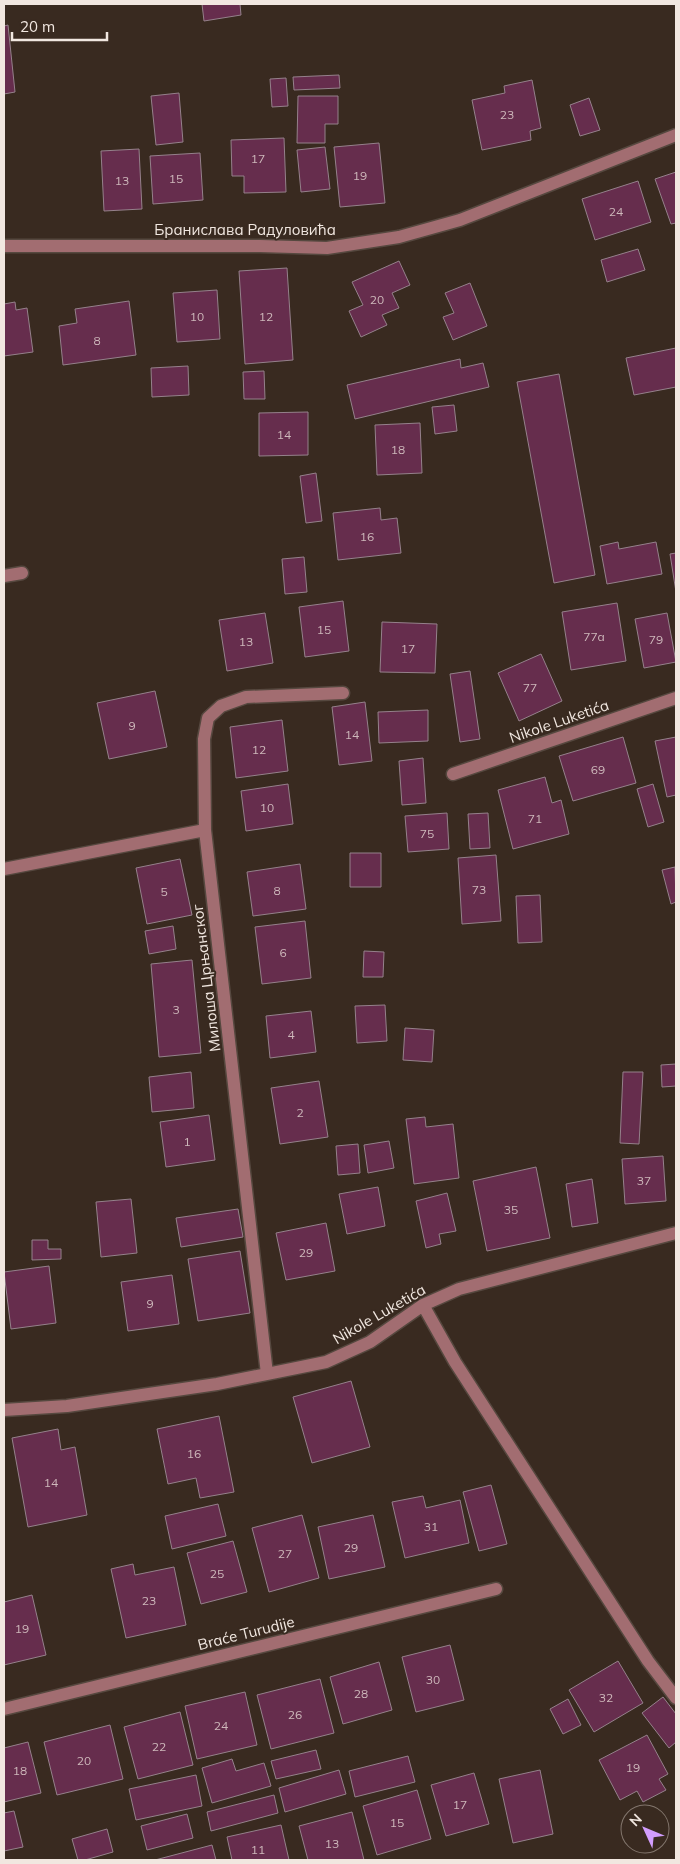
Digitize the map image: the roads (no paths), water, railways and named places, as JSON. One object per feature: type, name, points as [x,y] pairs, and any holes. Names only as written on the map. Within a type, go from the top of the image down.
[{"type":"street","name":"Бранислава Радуловића","points":[[4,246],[260,246],[326,248],[399,237],[460,220],[676,135]]},
{"type":"street","points":[[4,576],[22,573]]},
{"type":"street","name":"Милоша Црњанског","points":[[267,1374],[205,830],[204,739],[208,718],[214,712],[221,706],[246,697],[343,693]]},
{"type":"street","name":"Nikole Luketića","points":[[453,774],[676,698]]},
{"type":"street","points":[[4,869],[205,830]]},
{"type":"street","name":"Nikole Luketića","points":[[4,1410],[67,1406],[217,1384],[326,1362],[370,1342],[423,1305],[459,1289],[676,1233]]},
{"type":"street","points":[[423,1305],[454,1362],[648,1661],[676,1698]]},
{"type":"street","name":"Braće Turudije","points":[[4,1709],[496,1589]]}]
